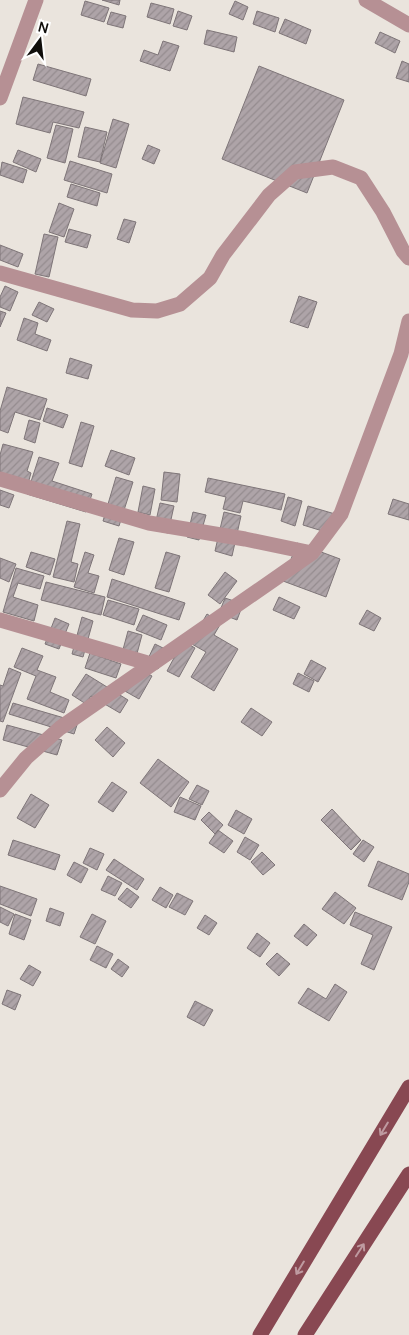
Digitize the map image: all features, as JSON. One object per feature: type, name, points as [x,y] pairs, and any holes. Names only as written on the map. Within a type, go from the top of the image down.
[{"type":"main road","points":[[260,1335],[409,1087]]},
{"type":"main road","points":[[305,1335],[409,1174]]},
{"type":"street","points":[[0,98],[36,0]]},
{"type":"street","points":[[366,0],[409,25]]},
{"type":"street","points":[[0,273],[132,310],[157,311],[180,304],[210,278],[223,254],[269,195],[295,172],[332,167],[361,178],[383,212],[403,251],[409,258]]},
{"type":"street","points":[[0,790],[26,758],[60,728],[312,553],[341,514],[401,354],[409,321]]},
{"type":"street","points":[[0,479],[149,524],[245,539],[312,553]]},
{"type":"street","points":[[0,620],[151,664]]},
{"type":"building","points":[[102,0],[120,0],[119,5]]},
{"type":"building","points":[[85,1],[109,8],[104,22],[81,15]]},
{"type":"building","points":[[235,1],[248,7],[243,20],[229,14]]},
{"type":"building","points":[[151,3],[174,9],[170,24],[147,17]]},
{"type":"building","points":[[178,11],[192,16],[187,30],[173,26]]},
{"type":"building","points":[[257,11],[279,18],[275,32],[253,24]]},
{"type":"building","points":[[111,12],[126,16],[123,28],[107,24]]},
{"type":"building","points":[[285,19],[311,30],[306,44],[279,33]]},
{"type":"building","points":[[207,30],[237,37],[234,52],[204,44]]},
{"type":"building","points":[[380,32],[400,41],[395,53],[375,43]]},
{"type":"building","points":[[163,41],[179,46],[170,71],[140,61],[144,50],[158,55]]},
{"type":"building","points":[[402,61],[409,64],[409,82],[396,78]]},
{"type":"building","points":[[38,64],[91,79],[86,96],[33,80]]},
{"type":"building","points":[[259,66],[344,100],[307,193],[222,159]]},
{"type":"building","points":[[23,97],[84,112],[79,128],[53,122],[50,133],[16,124]]},
{"type":"building","points":[[113,119],[129,124],[116,168],[100,163]]},
{"type":"building","points":[[56,125],[73,129],[65,163],[47,158]]},
{"type":"building","points":[[85,127],[107,132],[100,162],[78,157]]},
{"type":"building","points":[[148,145],[160,150],[154,164],[142,159]]},
{"type":"building","points":[[18,150],[41,159],[36,172],[13,162]]},
{"type":"building","points":[[70,161],[112,174],[107,193],[64,180]]},
{"type":"building","points":[[2,162],[27,170],[23,183],[0,175]]},
{"type":"building","points":[[71,184],[100,193],[97,206],[67,197]]},
{"type":"building","points":[[59,203],[74,209],[64,237],[49,232]]},
{"type":"building","points":[[124,219],[136,222],[129,243],[117,239]]},
{"type":"building","points":[[69,229],[91,235],[87,248],[65,242]]},
{"type":"building","points":[[44,234],[58,237],[49,277],[35,274]]},
{"type":"building","points":[[0,245],[23,254],[18,267],[0,260]]},
{"type":"building","points":[[5,286],[18,292],[10,311],[0,307],[0,297]]},
{"type":"building","points":[[299,296],[317,302],[308,328],[290,322]]},
{"type":"building","points":[[39,302],[54,309],[47,322],[32,315]]},
{"type":"building","points":[[0,311],[6,313],[0,327]]},
{"type":"building","points":[[24,318],[38,323],[35,334],[51,340],[47,351],[17,340]]},
{"type":"building","points":[[70,358],[92,365],[88,379],[66,373]]},
{"type":"building","points":[[7,387],[47,399],[40,420],[15,412],[8,433],[0,430],[0,411]]},
{"type":"building","points":[[47,408],[68,415],[63,428],[43,421]]},
{"type":"building","points":[[29,420],[40,423],[35,443],[24,439]]},
{"type":"building","points":[[81,422],[94,426],[82,467],[69,463]]},
{"type":"building","points":[[3,444],[33,452],[27,471],[31,473],[27,487],[0,479],[0,455]]},
{"type":"building","points":[[111,450],[135,458],[129,475],[105,466]]},
{"type":"building","points":[[39,457],[59,463],[52,481],[92,494],[86,512],[27,494]]},
{"type":"building","points":[[164,472],[180,474],[177,502],[161,500]]},
{"type":"building","points":[[116,477],[133,482],[119,526],[103,521]]},
{"type":"building","points":[[208,478],[285,494],[281,510],[243,501],[240,513],[223,509],[226,497],[205,492]]},
{"type":"building","points":[[143,486],[155,489],[150,515],[138,512]]},
{"type":"building","points":[[0,490],[14,495],[9,508],[0,505]]},
{"type":"building","points":[[288,497],[302,501],[295,526],[281,521]]},
{"type":"building","points":[[393,499],[409,504],[409,520],[388,514]]},
{"type":"building","points":[[160,503],[174,506],[168,533],[154,530]]},
{"type":"building","points":[[308,506],[335,514],[329,533],[303,525]]},
{"type":"building","points":[[193,512],[206,515],[199,540],[187,537]]},
{"type":"building","points":[[224,512],[241,516],[232,556],[215,551]]},
{"type":"building","points":[[67,521],[80,524],[71,562],[78,564],[74,582],[53,577]]},
{"type":"building","points":[[119,538],[134,542],[124,575],[109,570]]},
{"type":"building","points":[[297,543],[340,559],[326,597],[283,581]]},
{"type":"building","points":[[31,552],[55,559],[50,575],[26,567]]},
{"type":"building","points":[[85,552],[94,555],[88,573],[99,576],[94,593],[74,587]]},
{"type":"building","points":[[166,552],[180,556],[169,592],[155,588]]},
{"type":"building","points":[[0,558],[16,564],[9,582],[0,578]]},
{"type":"building","points":[[16,568],[44,576],[40,589],[18,583],[13,597],[38,605],[34,621],[3,612]]},
{"type":"building","points":[[225,572],[237,581],[220,604],[208,595]]},
{"type":"building","points":[[112,579],[185,603],[179,620],[107,597]]},
{"type":"building","points":[[46,582],[105,597],[101,615],[41,600]]},
{"type":"building","points":[[279,597],[300,607],[294,619],[273,610]]},
{"type":"building","points":[[225,598],[243,604],[237,620],[219,613]]},
{"type":"building","points":[[108,600],[139,609],[134,625],[103,615]]},
{"type":"building","points":[[367,610],[381,618],[374,631],[359,624]]},
{"type":"building","points":[[207,614],[221,623],[214,635],[238,649],[214,691],[191,677],[206,652],[190,643]]},
{"type":"building","points":[[143,615],[167,625],[161,640],[136,630]]},
{"type":"building","points":[[82,617],[93,621],[83,657],[72,654]]},
{"type":"building","points":[[55,618],[69,624],[59,649],[45,644]]},
{"type":"building","points":[[128,631],[142,635],[135,661],[121,657]]},
{"type":"building","points":[[183,641],[195,648],[179,677],[167,671]]},
{"type":"building","points":[[155,644],[167,650],[158,669],[146,663]]},
{"type":"building","points":[[22,648],[43,656],[37,670],[56,677],[50,692],[69,700],[64,713],[27,699],[36,676],[14,667]]},
{"type":"building","points":[[90,653],[121,664],[116,678],[85,668]]},
{"type":"building","points":[[311,660],[326,668],[318,682],[304,674]]},
{"type":"building","points":[[136,667],[152,676],[139,699],[123,690]]},
{"type":"building","points":[[9,668],[21,673],[3,722],[0,721],[0,685],[3,686]]},
{"type":"building","points":[[298,673],[314,681],[309,692],[293,684]]},
{"type":"building","points":[[86,674],[128,700],[120,713],[91,696],[86,704],[72,695]]},
{"type":"building","points":[[13,703],[78,722],[74,734],[9,714]]},
{"type":"building","points":[[251,708],[272,722],[262,736],[241,722]]},
{"type":"building","points":[[7,725],[62,740],[57,755],[3,740]]},
{"type":"building","points":[[107,727],[125,743],[113,757],[95,740]]},
{"type":"building","points":[[158,759],[189,782],[171,807],[140,783]]},
{"type":"building","points":[[112,782],[127,792],[113,812],[98,802]]},
{"type":"building","points":[[197,785],[209,791],[202,805],[189,799]]},
{"type":"building","points":[[31,794],[49,805],[35,828],[17,818]]},
{"type":"building","points":[[180,797],[201,806],[195,820],[174,812]]},
{"type":"building","points":[[332,809],[361,840],[351,850],[321,820]]},
{"type":"building","points":[[236,810],[252,819],[244,834],[228,825]]},
{"type":"building","points":[[209,812],[223,825],[215,834],[201,820]]},
{"type":"building","points":[[218,830],[233,841],[224,853],[209,843]]},
{"type":"building","points":[[245,837],[259,845],[250,860],[237,852]]},
{"type":"building","points":[[13,840],[60,855],[55,870],[8,855]]},
{"type":"building","points":[[363,840],[374,847],[364,862],[353,854]]},
{"type":"building","points":[[90,848],[104,854],[97,870],[83,863]]},
{"type":"building","points":[[262,852],[275,865],[263,875],[251,862]]},
{"type":"building","points":[[114,859],[144,879],[137,890],[106,870]]},
{"type":"building","points":[[378,861],[409,874],[409,882],[402,900],[368,886]]},
{"type":"building","points":[[74,862],[88,869],[81,883],[67,875]]},
{"type":"building","points":[[108,876],[122,883],[115,896],[101,890]]},
{"type":"building","points":[[0,886],[37,899],[31,916],[0,904]]},
{"type":"building","points":[[160,887],[173,895],[166,908],[152,900]]},
{"type":"building","points":[[127,888],[139,897],[131,908],[118,899]]},
{"type":"building","points":[[335,892],[356,908],[344,924],[322,909]]},
{"type":"building","points":[[177,893],[193,901],[185,915],[169,907]]},
{"type":"building","points":[[0,907],[14,914],[8,926],[0,922]]},
{"type":"building","points":[[50,908],[64,913],[60,926],[46,921]]},
{"type":"building","points":[[355,912],[392,927],[374,970],[361,964],[373,935],[350,925]]},
{"type":"building","points":[[15,914],[31,920],[24,940],[9,934]]},
{"type":"building","points":[[92,914],[106,921],[95,944],[80,937]]},
{"type":"building","points":[[205,915],[217,923],[209,935],[197,928]]},
{"type":"building","points":[[304,924],[317,935],[307,946],[294,936]]},
{"type":"building","points":[[257,933],[270,943],[260,957],[247,948]]},
{"type":"building","points":[[97,946],[113,954],[106,968],[90,960]]},
{"type":"building","points":[[277,953],[290,964],[279,976],[266,964]]},
{"type":"building","points":[[118,959],[129,967],[122,977],[111,969]]},
{"type":"building","points":[[29,965],[41,972],[33,986],[20,979]]},
{"type":"building","points":[[335,984],[347,992],[329,1021],[298,1003],[308,988],[326,999]]},
{"type":"building","points":[[7,990],[21,995],[15,1010],[2,1004]]},
{"type":"building","points":[[195,1001],[213,1010],[204,1026],[187,1017]]}]
